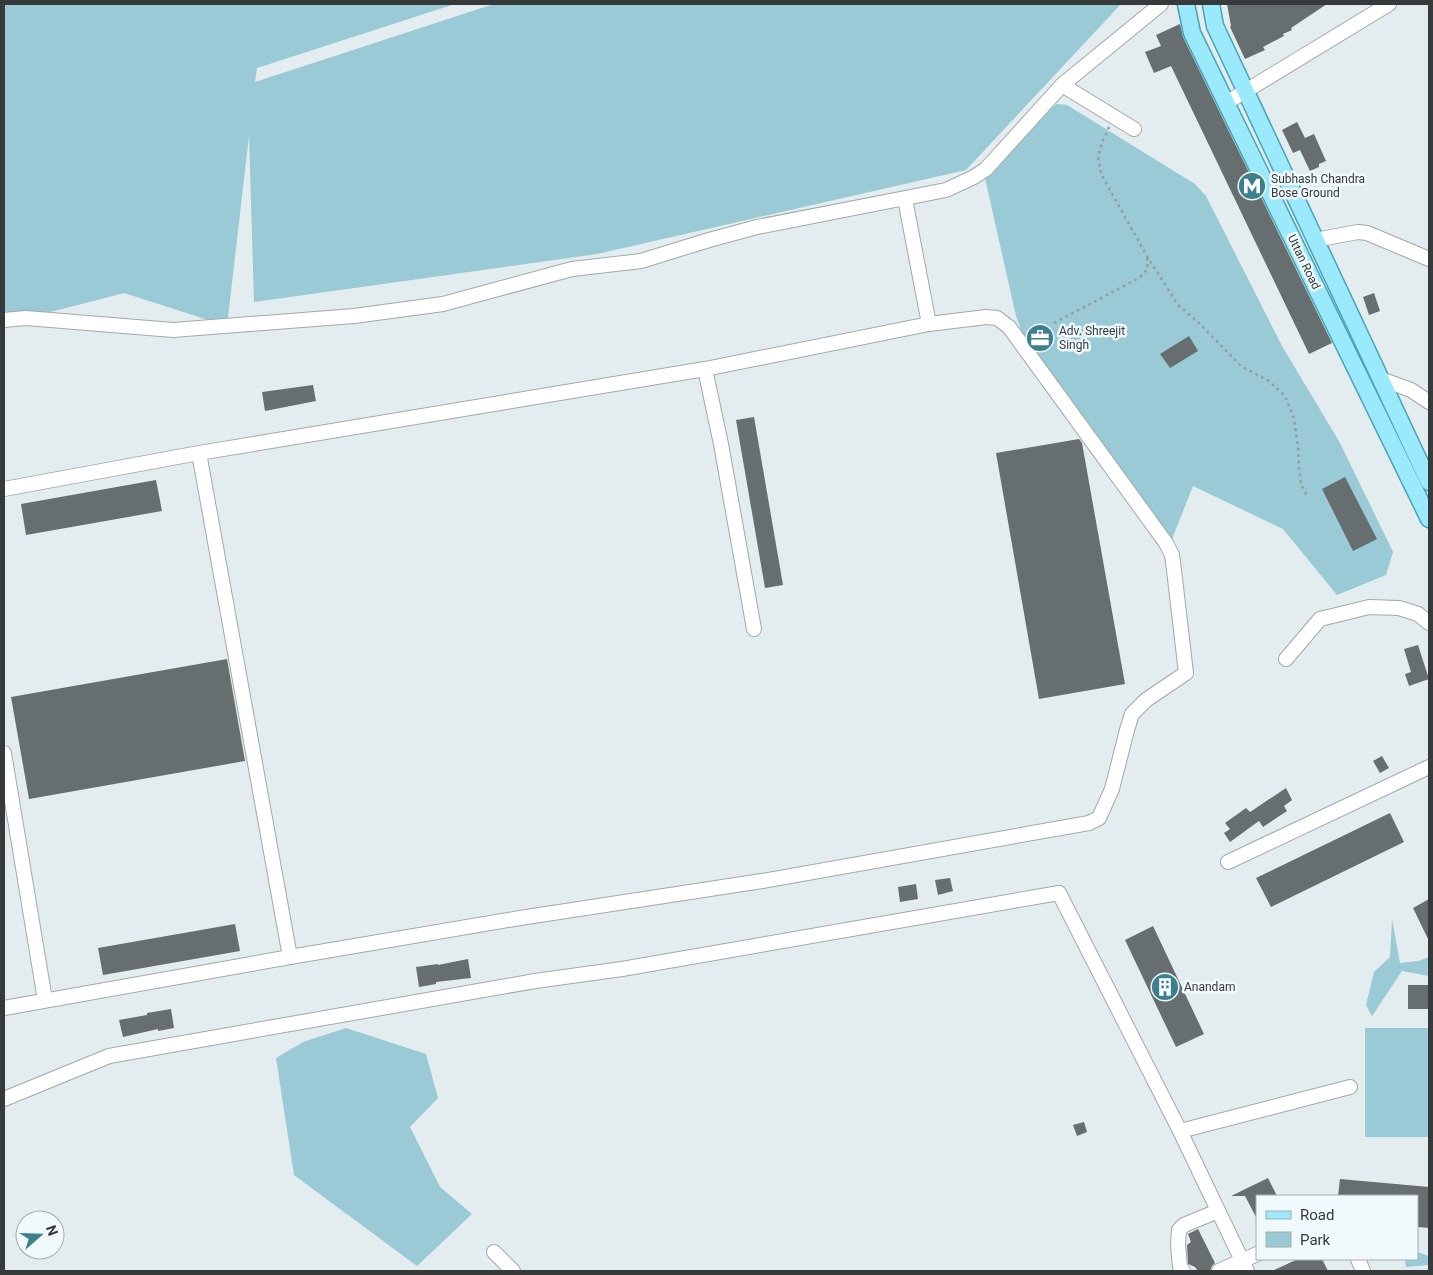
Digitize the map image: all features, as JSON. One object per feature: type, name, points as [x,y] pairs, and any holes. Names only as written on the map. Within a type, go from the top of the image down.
[{"type":"main road","name":"Uttan Road","points":[[1186,4],[1192,33],[1429,519]]},
{"type":"main road","name":"Uttan Road","points":[[1211,4],[1215,26],[1245,92],[1429,482]]},
{"type":"street","points":[[4,320],[26,318],[172,330],[363,315],[443,304],[572,269],[641,261],[757,227],[946,190],[974,178],[986,169],[1062,84],[1161,4]]},
{"type":"street","points":[[1226,103],[1389,4]]},
{"type":"street","points":[[1062,84],[1134,129]]},
{"type":"street","points":[[905,199],[929,324]]},
{"type":"street","points":[[1315,240],[1358,232],[1367,233],[1429,259]]},
{"type":"street","points":[[4,490],[199,453],[705,369],[929,324],[986,317],[997,318],[1009,327],[1166,542],[1172,555],[1186,672],[1146,700],[1132,714],[1112,789],[1099,818],[1089,823],[772,879],[520,918],[4,1008]]},
{"type":"street","points":[[705,369],[722,444],[754,629]]},
{"type":"street","points":[[1381,380],[1412,390],[1429,402]]},
{"type":"street","points":[[199,453],[290,958]]},
{"type":"street","points":[[1286,659],[1320,619],[1368,607],[1399,608],[1418,614],[1429,623]]},
{"type":"street","points":[[4,753],[45,1000]]},
{"type":"street","points":[[1228,862],[1429,767]]},
{"type":"street","points":[[4,1099],[109,1056],[1059,892],[1180,1131],[1244,1266]]},
{"type":"street","points":[[1180,1131],[1350,1087]]},
{"type":"street","points":[[1183,1271],[1180,1267],[1178,1252],[1179,1230],[1184,1225],[1218,1211]]},
{"type":"street","points":[[494,1252],[513,1271]]},
{"type":"street","points":[[1219,1271],[1244,1266],[1256,1255]]},
{"type":"path","points":[[1114,117],[1098,156],[1101,174],[1147,256],[1178,305],[1199,323],[1241,366],[1269,381],[1285,396],[1294,419],[1301,484],[1308,498]]},
{"type":"path","points":[[1054,323],[1139,278],[1146,272],[1149,265],[1147,256]]},
{"type":"green space","points":[[4,4],[455,4],[257,68],[255,82],[494,4],[1121,4],[966,170],[597,254],[254,302],[249,136],[227,326],[124,293],[4,324]]},
{"type":"green space","points":[[1057,104],[1067,105],[1195,184],[1206,196],[1282,346],[1340,443],[1393,552],[1386,575],[1337,595],[1283,529],[1193,486],[1172,539],[1025,341],[1016,316],[985,178],[1048,110]]},
{"type":"green space","points":[[1392,919],[1400,963],[1418,961],[1429,957],[1429,976],[1402,971],[1372,1016],[1366,1005],[1374,972],[1390,957]]},
{"type":"green space","points":[[346,1028],[426,1054],[438,1098],[410,1127],[440,1187],[472,1214],[417,1266],[294,1175],[276,1058],[303,1042]]},
{"type":"green space","points":[[1365,1028],[1429,1028],[1429,1137],[1365,1137]]},
{"type":"green space","points":[[1418,1252],[1429,1256],[1429,1265],[1406,1267],[1405,1260],[1418,1260]]},
{"type":"building","points":[[1227,4],[1327,4],[1291,28],[1292,30],[1283,34],[1284,36],[1263,47],[1265,50],[1245,59],[1230,27]]},
{"type":"building","points":[[1180,24],[1183,37],[1332,343],[1309,354],[1171,66],[1154,73],[1145,52],[1161,46],[1156,35]]},
{"type":"building","points":[[1297,122],[1305,138],[1314,134],[1326,161],[1310,171],[1300,150],[1293,153],[1282,130]]},
{"type":"building","points":[[1374,293],[1380,311],[1369,315],[1363,297]]},
{"type":"building","name":"Adv. Shreejit Singh","points":[[1043,324],[1053,342],[1038,352],[1027,335]]},
{"type":"building","points":[[1189,336],[1198,351],[1170,368],[1160,354]]},
{"type":"building","points":[[313,385],[316,401],[265,411],[262,392]]},
{"type":"building","points":[[754,417],[783,585],[765,588],[736,420]]},
{"type":"building","points":[[1079,439],[1082,443],[1125,684],[1039,699],[996,453]]},
{"type":"building","points":[[1345,477],[1377,539],[1353,551],[1322,489]]},
{"type":"building","points":[[156,480],[162,511],[26,535],[21,504]]},
{"type":"building","points":[[1418,645],[1429,679],[1409,686],[1405,674],[1411,672],[1404,649]]},
{"type":"building","points":[[227,659],[245,761],[29,799],[11,697]]},
{"type":"building","points":[[1382,756],[1389,768],[1380,773],[1373,761]]},
{"type":"building","points":[[1286,788],[1292,800],[1284,806],[1287,811],[1263,827],[1259,821],[1230,842],[1224,833],[1230,829],[1225,823],[1246,808],[1250,812]]},
{"type":"building","points":[[1390,813],[1404,842],[1271,907],[1256,878]]},
{"type":"building","points":[[950,878],[953,891],[938,895],[935,880]]},
{"type":"building","points":[[916,884],[918,899],[900,902],[898,887]]},
{"type":"building","points":[[1429,899],[1429,941],[1413,908]]},
{"type":"building","points":[[235,924],[240,951],[103,975],[98,948]]},
{"type":"building","name":"Anandam","points":[[1153,926],[1204,1034],[1176,1047],[1125,940]]},
{"type":"building","points":[[468,959],[471,978],[436,982],[436,984],[419,987],[416,967]]},
{"type":"building","points":[[1408,985],[1429,985],[1429,1009],[1408,1009]]},
{"type":"building","points":[[171,1009],[174,1028],[158,1031],[158,1029],[123,1037],[119,1020]]},
{"type":"building","points":[[1084,1122],[1087,1132],[1077,1136],[1073,1125]]},
{"type":"building","points":[[1268,1178],[1276,1195],[1256,1195],[1256,1217],[1245,1196],[1231,1196]]},
{"type":"building","points":[[1340,1179],[1429,1187],[1429,1228],[1418,1227],[1418,1195],[1338,1195]]},
{"type":"building","points":[[1198,1229],[1215,1263],[1210,1271],[1198,1271],[1195,1267],[1188,1264],[1187,1245],[1191,1242],[1188,1234]]},
{"type":"building","points":[[1296,1260],[1322,1260],[1328,1271],[1272,1271]]},
{"type":"place","name":"Subhash Chandra Bose Ground","points":[[1252,186]]},
{"type":"place","name":"Adv. Shreejit Singh","points":[[1040,338]]},
{"type":"place","name":"Anandam","points":[[1165,987]]}]
